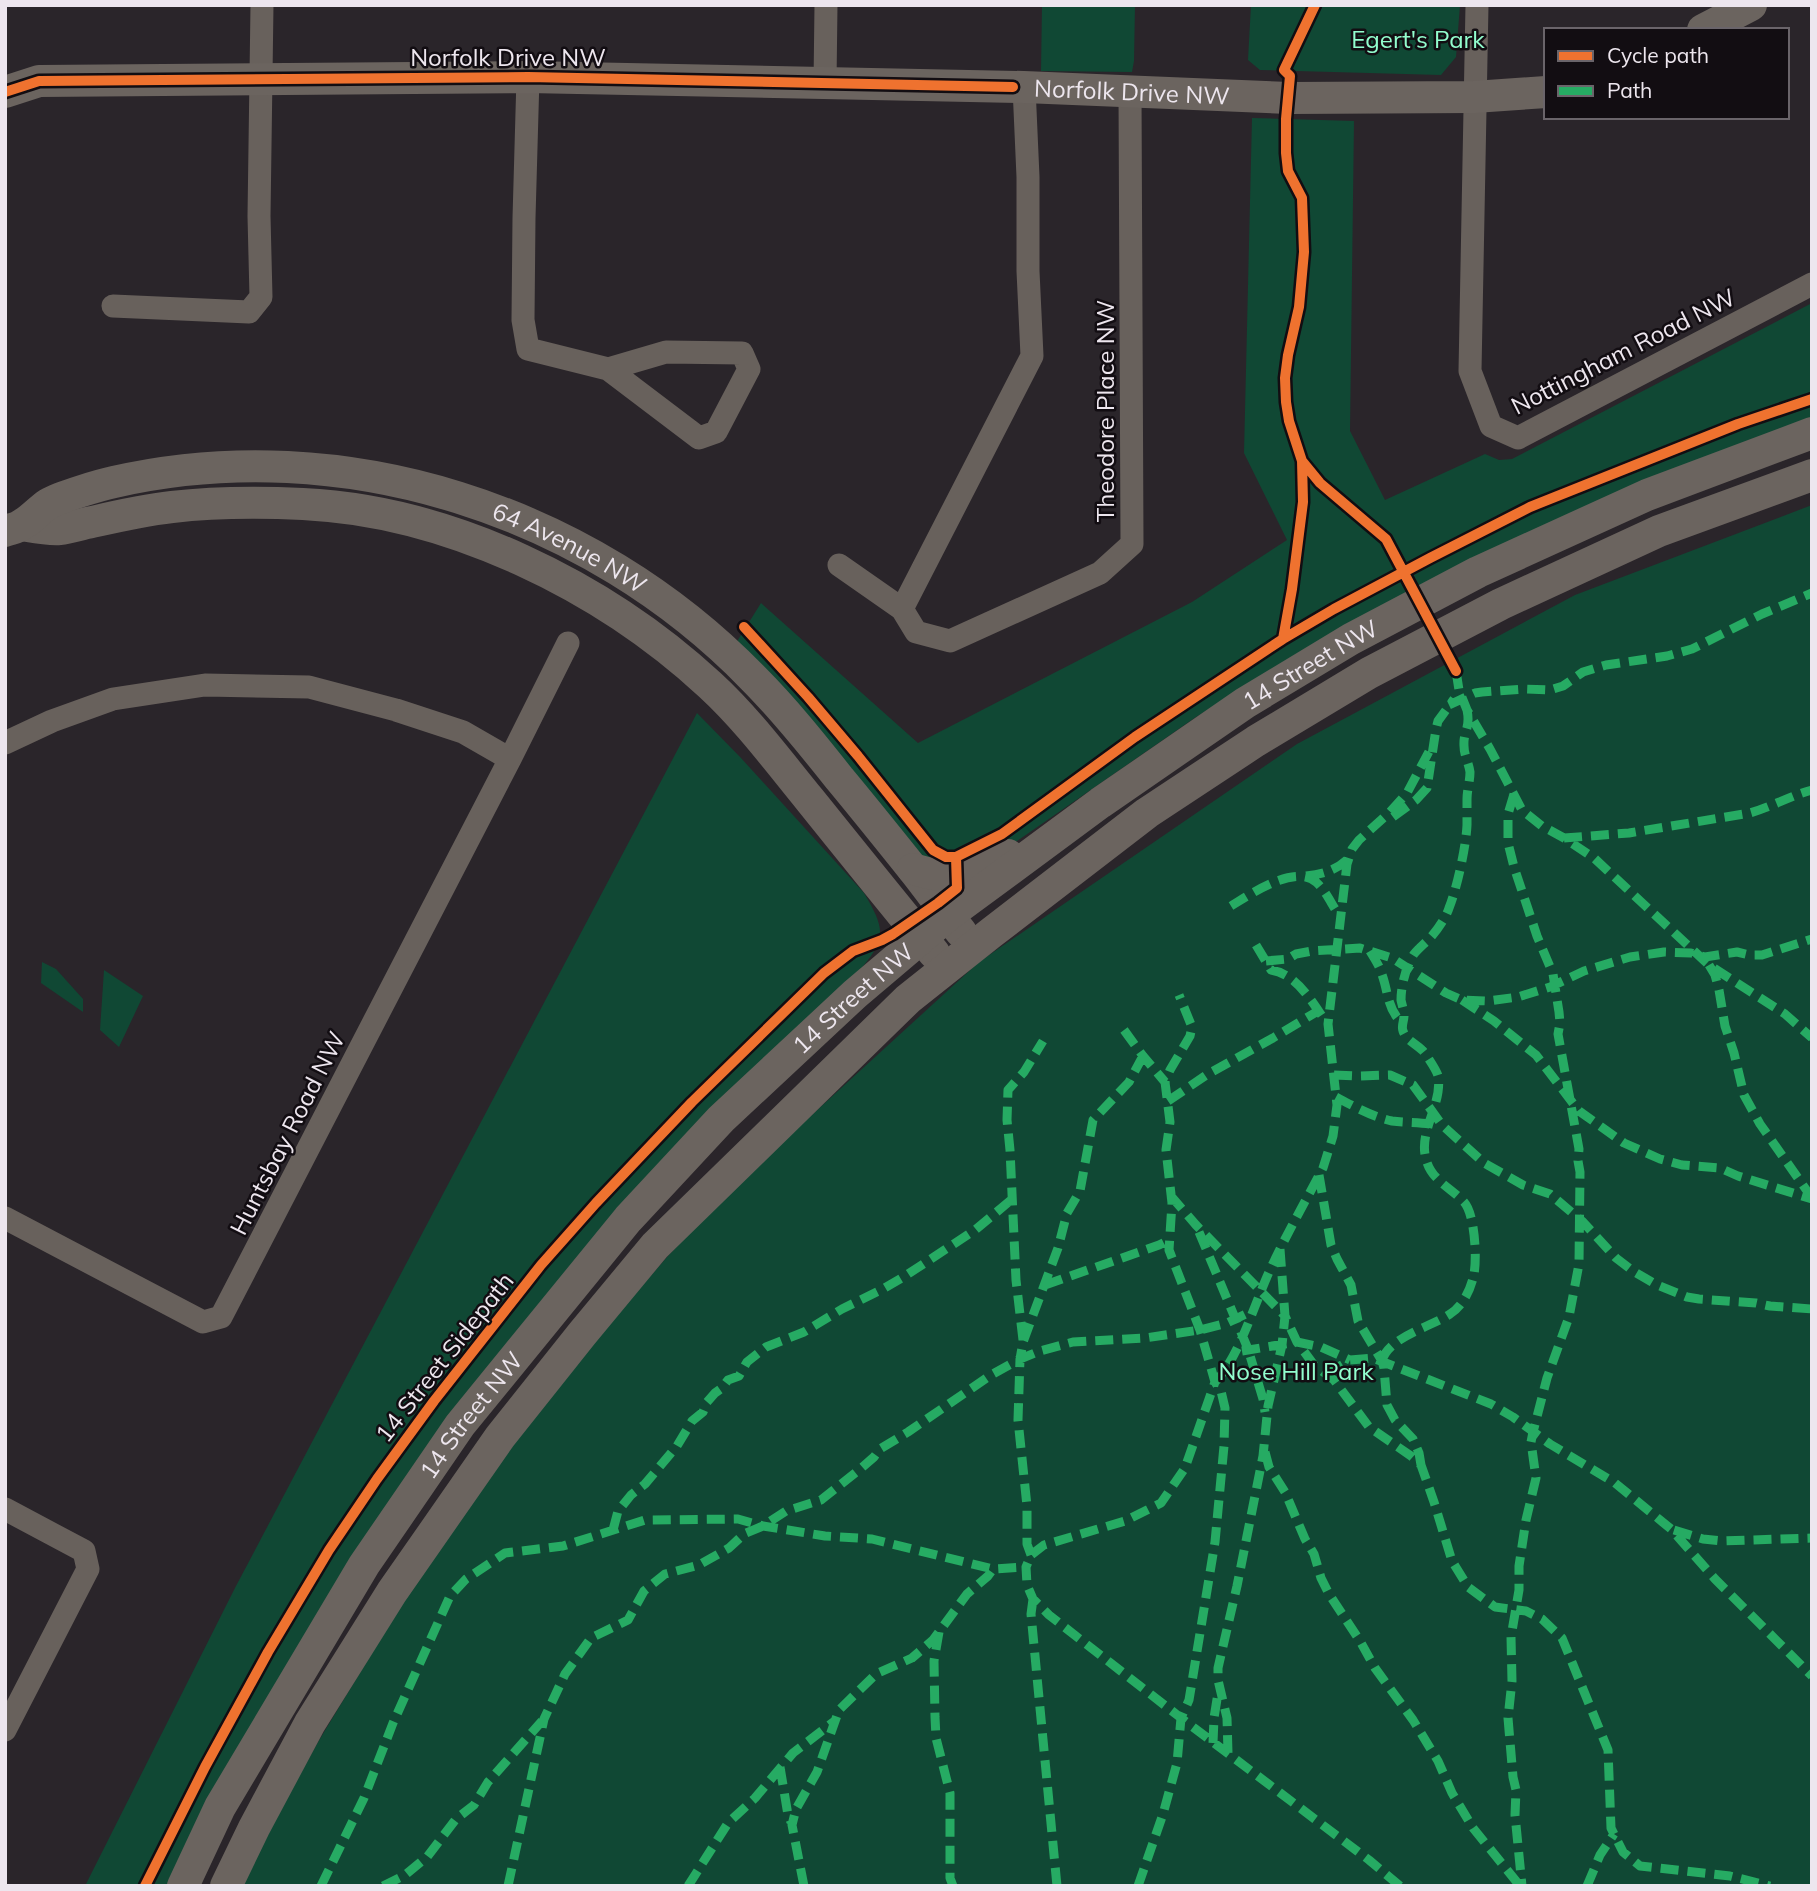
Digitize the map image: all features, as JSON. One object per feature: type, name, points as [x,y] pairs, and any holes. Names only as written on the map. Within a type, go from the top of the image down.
[{"type":"main road","points":[[1707,28],[1751,5]]},
{"type":"main road","name":"Norfolk Drive NW","points":[[5,92],[39,81],[528,76],[1024,87],[1289,98],[1474,97],[1544,92]]},
{"type":"main road","name":"14 Street NW","points":[[183,1886],[220,1807],[364,1565],[460,1425],[628,1219],[721,1119],[878,973],[947,916],[1100,803],[1257,696],[1351,639],[1478,572],[1647,495],[1812,433]]},
{"type":"main road","name":"64 Avenue NW","points":[[13,528],[50,502],[113,482],[217,467],[282,466],[342,471],[410,483],[480,503],[543,530],[609,564],[663,599],[706,633],[753,678],[806,737],[973,947]]},
{"type":"main road","name":"14 Street NW","points":[[226,1886],[310,1723],[392,1592],[500,1437],[655,1246],[908,999],[1147,813],[1256,741],[1369,673],[1501,604],[1659,531],[1812,475]]},
{"type":"main road","name":"64 Avenue NW","points":[[13,528],[58,529],[172,507],[245,503],[307,505],[377,514],[434,528],[495,548],[558,577],[622,615],[663,645],[743,719],[946,968]]},
{"type":"main road","points":[[913,869],[930,874],[957,876],[993,864],[1082,806],[1100,803]]},
{"type":"main road","points":[[852,852],[890,922],[893,937],[887,958],[878,973]]},
{"type":"street","points":[[113,306],[249,312],[261,298],[259,216],[262,5]]},
{"type":"street","points":[[825,83],[826,5]]},
{"type":"street","points":[[1474,97],[1477,5]]},
{"type":"street","points":[[528,76],[523,282],[523,320],[528,349],[608,369],[699,438],[716,432],[749,369],[742,353],[666,352],[608,369]]},
{"type":"street","points":[[902,609],[1032,356],[1024,87]]},
{"type":"street","name":"Theodore Place NW","points":[[839,565],[902,609],[916,632],[950,641],[1100,573],[1132,544],[1130,92]]},
{"type":"street","name":"Nottingham Road NW","points":[[1474,97],[1470,371],[1491,426],[1518,438],[1812,284]]},
{"type":"street","name":"Huntsbay Road NW","points":[[5,1218],[203,1322],[221,1317],[568,643]]},
{"type":"street","points":[[5,743],[52,721],[113,699],[205,685],[309,687],[396,710],[463,733],[510,759]]},
{"type":"street","points":[[5,1509],[84,1551],[88,1569],[5,1730]]},
{"type":"green space","points":[[1042,5],[1135,5],[1132,72],[1041,71]]},
{"type":"green space","name":"Egert's Park","points":[[1251,5],[1460,5],[1456,57],[1441,75],[1260,70],[1248,60]]},
{"type":"green space","points":[[1252,118],[1354,121],[1350,431],[1385,500],[1485,454],[1499,460],[1512,459],[1812,303],[1812,420],[1299,654],[1196,717],[1004,850],[943,868],[913,850],[736,643],[761,603],[918,743],[1192,602],[1287,540],[1244,453]]},
{"type":"green space","name":"Nose Hill Park","points":[[1812,505],[1812,1886],[242,1886],[264,1839],[318,1742],[404,1600],[487,1476],[590,1346],[667,1257],[733,1187],[979,962],[1297,744],[1575,595]]},
{"type":"green space","points":[[697,713],[864,893],[880,927],[878,944],[856,975],[618,1211],[204,1809],[167,1886],[85,1886],[236,1586]]},
{"type":"green space","points":[[42,962],[56,969],[83,999],[83,1012],[41,983]]},
{"type":"green space","points":[[104,970],[143,996],[119,1047],[100,1030]]},
{"type":"marked path","points":[[1449,705],[1475,693],[1550,690],[1563,686],[1583,672],[1606,665],[1667,656],[1692,649],[1762,614],[1812,593]]},
{"type":"marked path","points":[[1456,671],[1459,690],[1467,710],[1522,810],[1542,826],[1594,858],[1709,965],[1785,1014],[1812,1038]]},
{"type":"marked path","points":[[1393,817],[1427,788],[1438,721],[1454,699]]},
{"type":"marked path","points":[[1382,1361],[1392,1345],[1455,1311],[1466,1297],[1474,1274],[1474,1236],[1468,1208],[1437,1178],[1426,1159],[1425,1138],[1437,1097],[1438,1076],[1424,1052],[1404,1034],[1401,1000],[1409,964],[1414,954],[1435,933],[1446,916],[1461,867],[1470,775],[1464,746],[1467,710]]},
{"type":"marked path","points":[[1400,1886],[1049,1615],[1033,1599],[1027,1585],[1026,1567],[1031,1555],[1044,1545],[1125,1521],[1161,1503],[1185,1468],[1215,1382],[1232,1359],[1276,1257],[1323,1168],[1333,1136],[1337,1105],[1328,1024],[1347,864],[1352,849],[1407,793],[1433,744]]},
{"type":"marked path","points":[[1564,838],[1629,833],[1750,813],[1812,790]]},
{"type":"marked path","points":[[1514,794],[1508,814],[1508,843],[1537,936],[1553,974],[1560,1023],[1558,1034],[1579,1149],[1580,1172],[1579,1264],[1569,1317],[1547,1378],[1531,1442],[1536,1478],[1526,1520],[1511,1637],[1512,1681],[1508,1718],[1522,1886]]},
{"type":"marked path","points":[[1306,876],[1330,871],[1350,857]]},
{"type":"marked path","points":[[1231,906],[1273,883],[1296,876],[1307,877],[1320,886],[1341,918]]},
{"type":"marked path","points":[[1266,961],[1288,959],[1296,954],[1312,951],[1360,948],[1392,958],[1446,993],[1462,1000],[1488,1001],[1518,997],[1550,987],[1584,971],[1630,957],[1664,952],[1691,953],[1705,957],[1737,952],[1762,955],[1812,939]]},
{"type":"marked path","points":[[1256,945],[1271,970],[1294,981],[1322,1016]]},
{"type":"marked path","points":[[1370,951],[1380,969],[1391,1006],[1403,1024]]},
{"type":"marked path","points":[[1709,965],[1715,975],[1725,1026],[1744,1095],[1760,1124],[1812,1198]]},
{"type":"marked path","points":[[1138,1886],[1177,1763],[1181,1718],[1189,1700],[1215,1542],[1224,1446],[1225,1408],[1221,1391],[1215,1382],[1200,1330],[1169,1250],[1172,1203],[1166,1150],[1170,1122],[1165,1082],[1190,1036],[1192,1027],[1179,995]]},
{"type":"marked path","points":[[1462,1000],[1494,1021],[1536,1055],[1579,1111],[1624,1143],[1660,1159],[1682,1165],[1720,1168],[1812,1199]]},
{"type":"marked path","points":[[1168,1101],[1208,1074],[1318,1011]]},
{"type":"marked path","points":[[1124,1030],[1165,1082]]},
{"type":"marked path","points":[[1023,1340],[1016,1280],[1007,1120],[1008,1090],[1024,1072],[1043,1041]]},
{"type":"marked path","points":[[1031,1555],[1027,1544],[1027,1506],[1018,1420],[1023,1342],[1058,1248],[1067,1213],[1080,1191],[1093,1120],[1129,1082],[1143,1056]]},
{"type":"marked path","points":[[1334,1075],[1390,1075],[1413,1085],[1442,1125],[1484,1163],[1523,1185],[1550,1194],[1583,1222],[1616,1258],[1655,1284],[1699,1299],[1812,1309]]},
{"type":"marked path","points":[[1336,1097],[1385,1119],[1436,1125]]},
{"type":"marked path","points":[[1319,1175],[1331,1245],[1351,1285],[1358,1321],[1382,1361],[1387,1405],[1395,1420],[1413,1439],[1421,1465]]},
{"type":"marked path","points":[[1170,1195],[1285,1316],[1282,1345],[1268,1406],[1263,1456],[1218,1668],[1218,1680],[1227,1718],[1228,1753]]},
{"type":"marked path","points":[[613,1530],[618,1511],[677,1446],[692,1421],[703,1412],[707,1402],[728,1380],[739,1376],[747,1362],[766,1347],[804,1332],[905,1276],[975,1230],[1011,1200]]},
{"type":"marked path","points":[[1199,1232],[1248,1349],[1265,1412]]},
{"type":"marked path","points":[[1045,1285],[1169,1240]]},
{"type":"marked path","points":[[1280,1249],[1285,1316],[1297,1342],[1314,1365],[1334,1380],[1369,1427],[1421,1465],[1452,1561],[1468,1587],[1495,1607],[1526,1611],[1542,1619],[1562,1638],[1608,1750],[1611,1828],[1623,1852],[1640,1866],[1730,1876],[1770,1886]]},
{"type":"marked path","points":[[508,1886],[544,1719],[565,1674],[591,1638],[628,1620],[644,1591],[665,1574],[699,1565],[729,1548],[744,1534],[763,1526],[786,1511],[821,1500],[859,1470],[880,1449],[991,1375],[1020,1359],[1073,1342],[1145,1338],[1200,1330],[1227,1323],[1252,1311]]},
{"type":"marked path","points":[[1242,1351],[1297,1342],[1321,1347],[1350,1360]]},
{"type":"marked path","points":[[1327,1374],[1350,1360],[1373,1358],[1491,1404],[1513,1417],[1550,1444],[1615,1483],[1671,1529],[1715,1579],[1812,1676]]},
{"type":"marked path","points":[[1265,1452],[1269,1467],[1285,1492],[1314,1554],[1329,1594],[1375,1668],[1413,1720],[1473,1828],[1520,1886]]},
{"type":"marked path","points":[[321,1886],[364,1798],[393,1723],[450,1596],[466,1579],[505,1553],[563,1546],[645,1520],[738,1519],[825,1536],[872,1539],[993,1569],[1026,1567]]},
{"type":"marked path","points":[[1674,1530],[1703,1539],[1722,1541],[1812,1538]]},
{"type":"marked path","points":[[804,1886],[792,1825],[796,1809],[817,1772],[839,1710],[876,1674],[912,1658],[933,1640],[967,1594],[993,1569]]},
{"type":"marked path","points":[[1033,1599],[1031,1614],[1057,1886]]},
{"type":"marked path","points":[[939,1632],[934,1661],[936,1738],[950,1793],[950,1878],[953,1886]]},
{"type":"marked path","points":[[1213,1743],[1218,1693]]},
{"type":"marked path","points":[[688,1886],[728,1823],[755,1798],[793,1753],[836,1720]]},
{"type":"marked path","points":[[383,1886],[405,1875],[427,1857],[456,1819],[474,1805],[488,1782],[542,1721]]},
{"type":"marked path","points":[[780,1767],[791,1822]]},
{"type":"marked path","points":[[1587,1886],[1600,1855],[1614,1834]]},
{"type":"cycle path","points":[[1283,639],[1303,502],[1302,461],[1289,421],[1285,378],[1299,307],[1304,252],[1302,198],[1288,171],[1286,153],[1290,76],[1284,70],[1315,5]]},
{"type":"cycle path","points":[[5,92],[39,81],[528,77],[1013,87]]},
{"type":"cycle path","points":[[744,627],[808,697],[933,850],[946,857],[956,857],[1002,834],[1135,737],[1283,639],[1334,609],[1530,507],[1738,424],[1812,399]]},
{"type":"cycle path","points":[[1302,461],[1320,483],[1386,539],[1456,671]]},
{"type":"cycle path","name":"14 Street Sidepath","points":[[145,1886],[205,1767],[268,1652],[329,1550],[434,1401],[541,1265],[692,1102],[824,973],[853,951],[893,934],[957,888],[956,857]]}]
